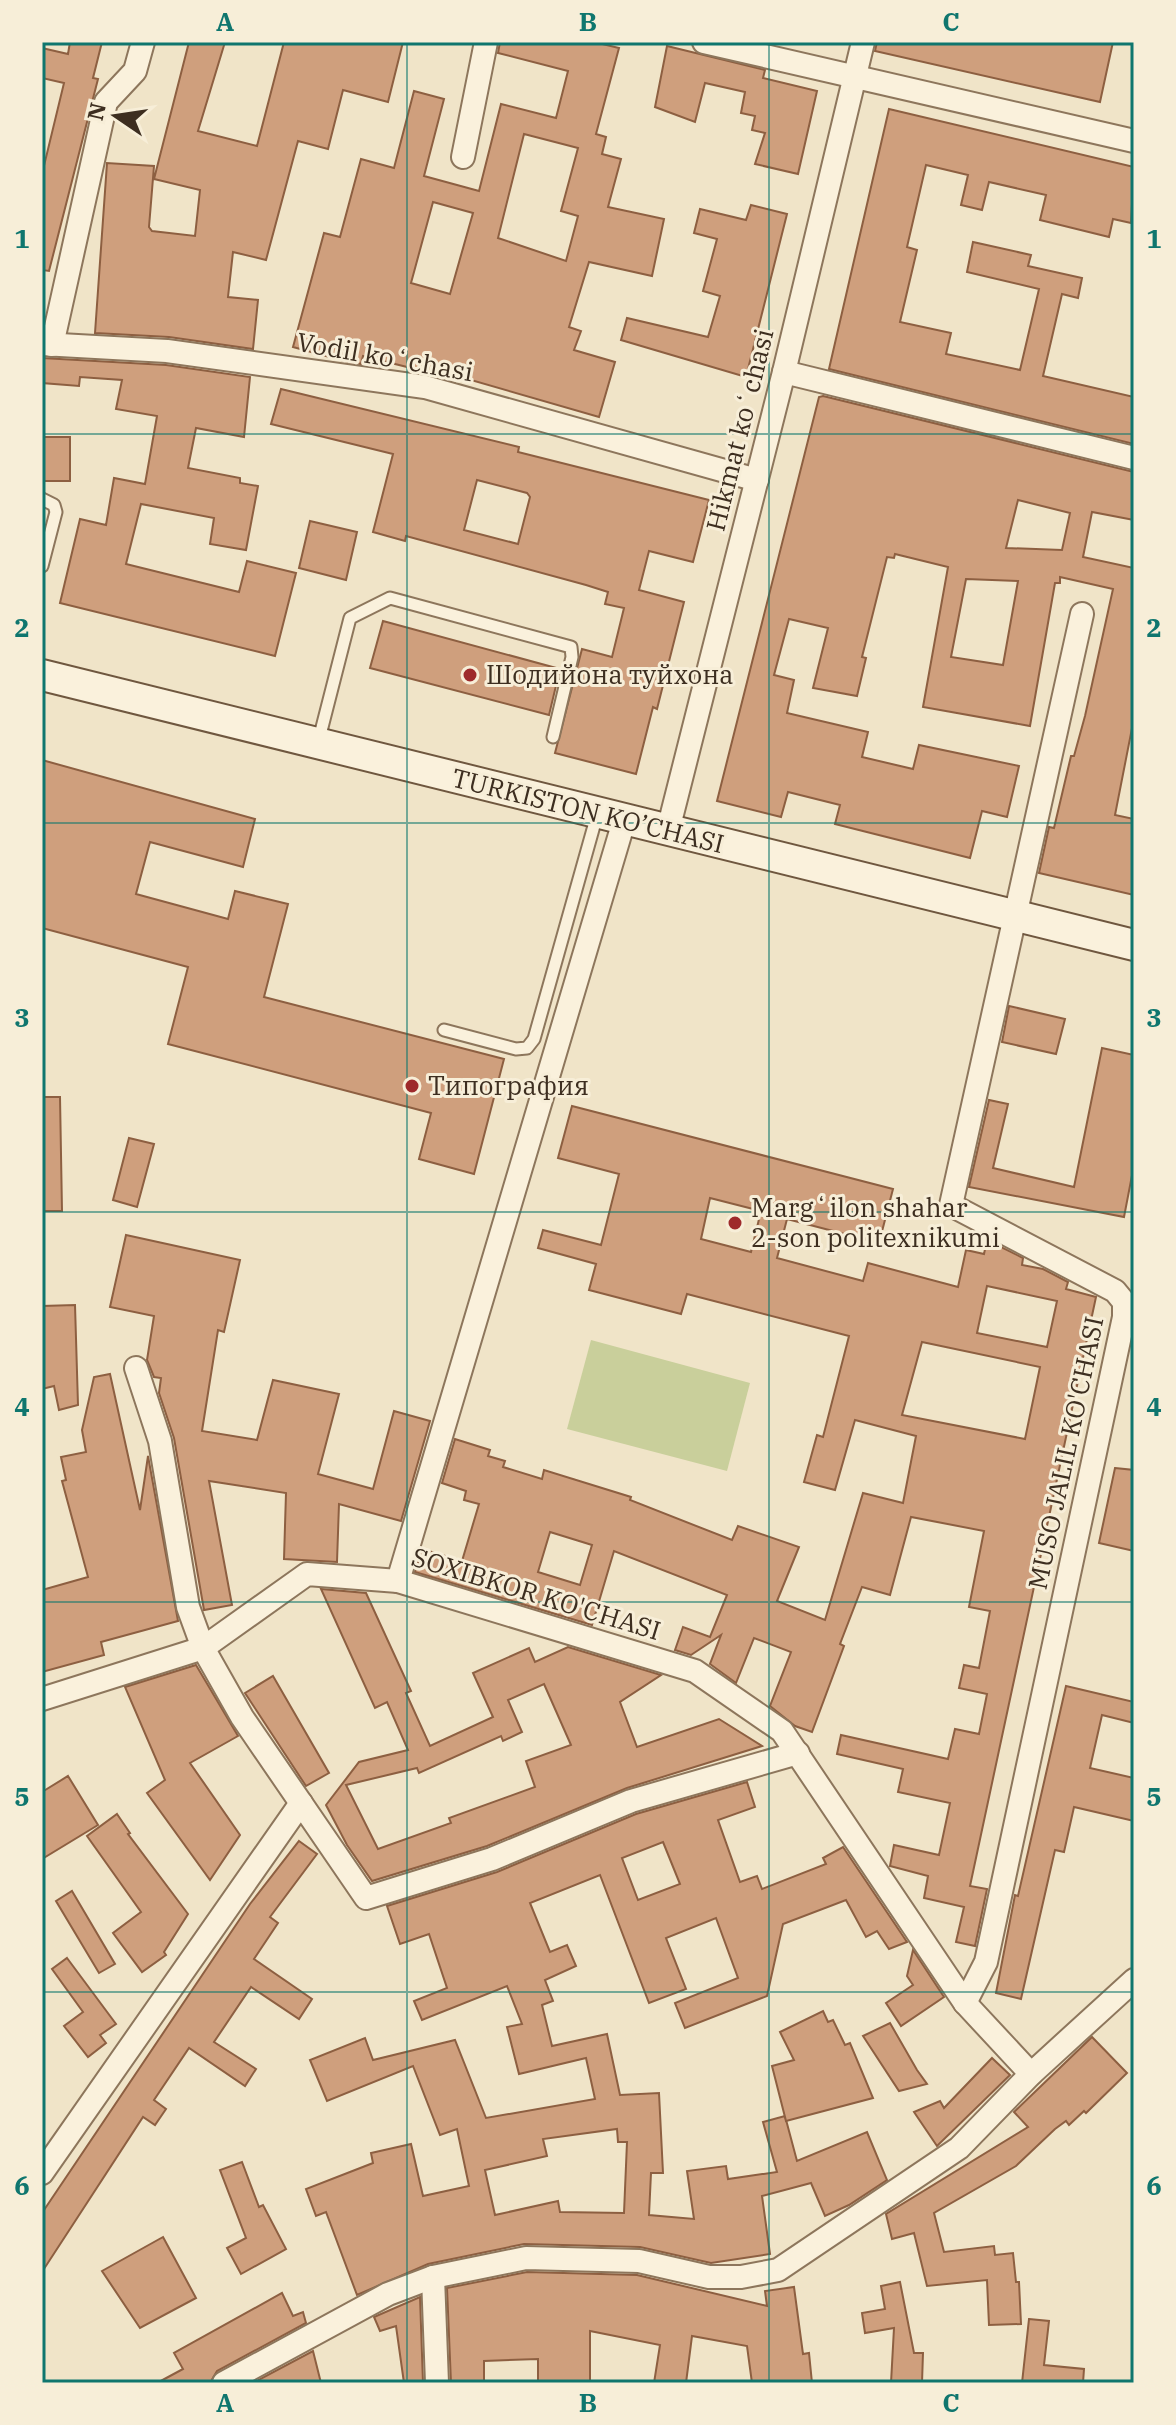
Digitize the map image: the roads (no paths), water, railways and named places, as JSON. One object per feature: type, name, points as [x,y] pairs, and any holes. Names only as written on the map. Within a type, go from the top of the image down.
[{"type":"main road","name":"TURKISTON KO’CHASI","points":[[42,675],[610,818],[1134,945]]},
{"type":"street","points":[[47,344],[106,102],[135,71],[143,42]]},
{"type":"street","points":[[463,157],[486,42]]},
{"type":"street","points":[[704,42],[1134,141]]},
{"type":"street","name":"Hikmat koʻchasi","points":[[668,830],[784,372],[863,42]]},
{"type":"street","name":"Vodil koʻchasi","points":[[47,344],[167,351],[425,387],[757,480]]},
{"type":"street","points":[[784,372],[1134,458]]},
{"type":"street","points":[[1014,915],[1082,614]]},
{"type":"street","points":[[398,1581],[610,818]]},
{"type":"street","name":"MUSO JALIL KO'CHASI","points":[[965,2003],[986,1962],[1124,1317],[1124,1302],[1115,1291],[951,1205],[1014,915]]},
{"type":"street","points":[[136,1368],[160,1441],[188,1607],[203,1648],[242,1717],[366,1898],[492,1859],[631,1801],[798,1753]]},
{"type":"street","name":"SOXIBKOR KO'CHASI","points":[[42,1699],[203,1648],[307,1574],[398,1581],[695,1671],[782,1731],[965,2003],[1031,2074]]},
{"type":"street","points":[[42,2173],[301,1803]]},
{"type":"street","points":[[224,2383],[388,2294],[433,2277],[526,2258],[639,2261],[709,2277],[741,2277],[778,2270],[959,2148],[1031,2074],[1134,1980]]},
{"type":"street","points":[[433,2277],[437,2383]]},
{"type":"lane","points":[[42,499],[54,505],[56,512],[42,566]]},
{"type":"lane","points":[[318,744],[350,618],[390,598],[571,647],[572,657],[553,737]]},
{"type":"lane","points":[[444,1030],[516,1049],[527,1048],[534,1039],[610,818]]},
{"type":"place","name":"Шодийона туйхона","points":[[470,675]]},
{"type":"place","name":"Типография","points":[[412,1086]]},
{"type":"place","name":"Margʻilon shahar 2-son politexnikumi","points":[[735,1223]]}]
